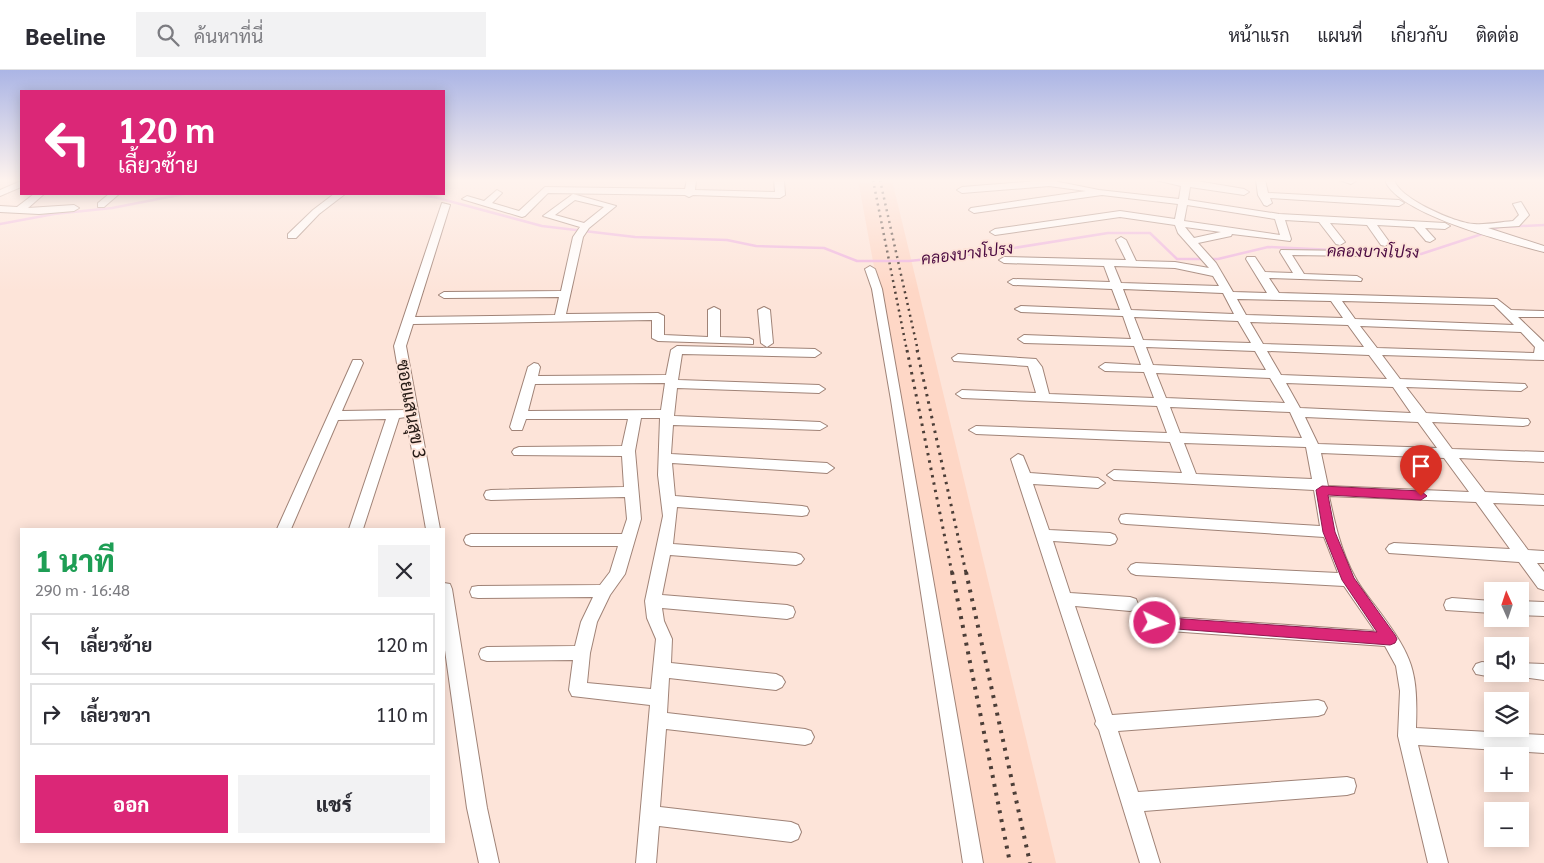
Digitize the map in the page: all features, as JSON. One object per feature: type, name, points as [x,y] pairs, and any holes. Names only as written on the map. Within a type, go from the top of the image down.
[{"type":"street","points":[[292,236],[311,217]]},
{"type":"street","name":"ซอยแสนสุข 3","points":[[432,528],[400,346],[441,217]]},
{"type":"street","points":[[551,217],[584,229]]},
{"type":"street","points":[[560,318],[578,237],[598,217]]},
{"type":"street","points":[[995,232],[1099,217]]},
{"type":"street","points":[[1140,217],[1286,239],[1276,217]]},
{"type":"street","points":[[1180,217],[1179,223],[1182,231],[1214,269],[1312,445],[1322,488],[1329,532],[1348,580],[1390,639],[1404,665],[1409,691],[1407,736],[1438,863]]},
{"type":"street","points":[[1291,217],[1445,226]]},
{"type":"street","points":[[1446,217],[1544,250]]},
{"type":"street","points":[[1482,230],[1484,225],[1516,224],[1522,217]]},
{"type":"street","points":[[1322,219],[1340,242]]},
{"type":"street","points":[[1369,221],[1385,243]]},
{"type":"street","points":[[1416,224],[1430,239]]},
{"type":"street","points":[[1195,246],[1235,232]]},
{"type":"street","points":[[1121,240],[1133,264]]},
{"type":"street","points":[[1077,248],[1082,262]]},
{"type":"street","points":[[1300,276],[1284,252],[1355,254]]},
{"type":"street","points":[[1251,259],[1275,296]]},
{"type":"street","points":[[1004,260],[1175,265],[1214,269]]},
{"type":"street","points":[[1108,264],[1190,478]]},
{"type":"street","points":[[870,269],[877,289],[898,409],[973,863]]},
{"type":"street","points":[[1263,275],[1358,279]]},
{"type":"street","points":[[1013,282],[1275,296],[1497,302],[1541,346],[1540,357],[1024,339]]},
{"type":"street","points":[[444,295],[565,294]]},
{"type":"street","points":[[1334,298],[1544,584]]},
{"type":"street","points":[[1021,309],[1524,329]]},
{"type":"street","points":[[714,310],[714,341]]},
{"type":"street","points":[[764,310],[767,343]]},
{"type":"street","points":[[1508,313],[1544,314]]},
{"type":"street","points":[[408,321],[658,316],[658,338],[787,344]]},
{"type":"street","points":[[646,863],[664,639],[655,617],[653,601],[666,549],[670,516],[664,477],[671,382],[677,350],[815,353]]},
{"type":"street","points":[[958,358],[1032,362],[1036,367],[1044,398]]},
{"type":"street","points":[[284,528],[357,363]]},
{"type":"street","points":[[534,367],[519,421],[635,414],[820,426]]},
{"type":"street","points":[[1105,367],[1396,383],[1521,387]]},
{"type":"street","points":[[530,380],[671,382],[818,390]]},
{"type":"street","points":[[962,394],[1523,422]]},
{"type":"street","points":[[334,416],[394,415],[412,412]]},
{"type":"street","points":[[635,414],[628,451],[634,519],[617,574],[604,591],[589,622],[582,653],[578,690],[659,698]]},
{"type":"street","points":[[356,528],[394,415]]},
{"type":"street","points":[[976,430],[1544,457]]},
{"type":"street","points":[[519,452],[628,451]]},
{"type":"street","points":[[665,458],[827,468]]},
{"type":"street","points":[[1018,459],[1104,724],[1132,802],[1150,863]]},
{"type":"street","points":[[1114,475],[1190,478],[1481,498],[1544,500]]},
{"type":"street","points":[[1024,478],[1098,483]]},
{"type":"street","points":[[491,495],[633,492]]},
{"type":"street","points":[[669,501],[802,511]]},
{"type":"street","points":[[1126,519],[1329,532]]},
{"type":"street","points":[[1043,535],[1110,539]]},
{"type":"street","points":[[471,540],[628,540]]},
{"type":"street","points":[[666,549],[796,559]]},
{"type":"street","points":[[1394,549],[1544,557]]},
{"type":"street","points":[[1136,569],[1348,580]]},
{"type":"street","points":[[478,592],[604,591]]},
{"type":"street","points":[[1064,599],[1130,604]]},
{"type":"street","points":[[445,601],[451,676],[489,863]]},
{"type":"street","points":[[653,601],[787,612]]},
{"type":"street","points":[[1452,605],[1484,607]]},
{"type":"street","points":[[1529,609],[1544,610]]},
{"type":"street","points":[[1155,623],[1390,639]]},
{"type":"street","points":[[486,654],[582,653]]},
{"type":"street","points":[[662,670],[776,682]]},
{"type":"street","points":[[1529,671],[1544,672]]},
{"type":"street","points":[[1104,724],[1318,708]]},
{"type":"street","points":[[658,720],[805,737]]},
{"type":"street","points":[[1407,736],[1544,744]]},
{"type":"street","points":[[1132,802],[1347,786]]},
{"type":"street","points":[[650,815],[791,832]]},
{"type":"shaded area","points":[[865,217],[901,217],[1056,863],[981,863],[931,576]]},
{"type":"waterway","name":"คลองบางโปรง","points":[[0,224],[38,217]]},
{"type":"waterway","name":"คลองบางโปรง","points":[[509,217],[542,226],[635,237],[727,240],[756,246],[824,248],[857,261],[909,261],[976,254],[1108,233],[1150,233],[1177,259],[1218,259],[1268,247],[1421,254],[1485,233]]},
{"type":"waterway","name":"คลองบางโปรง","points":[[1490,231],[1499,227],[1544,225]]},
{"type":"railway","points":[[880,217],[907,351]]},
{"type":"railway","points":[[888,217],[918,351]]},
{"type":"railway","points":[[907,350],[952,573]]},
{"type":"railway","points":[[917,350],[966,573]]},
{"type":"railway","points":[[952,572],[1010,863]]},
{"type":"railway","points":[[966,572],[1030,863]]},
{"type":"route","points":[[1155,623],[1390,639],[1348,580],[1329,532],[1322,490],[1421,496]]}]
